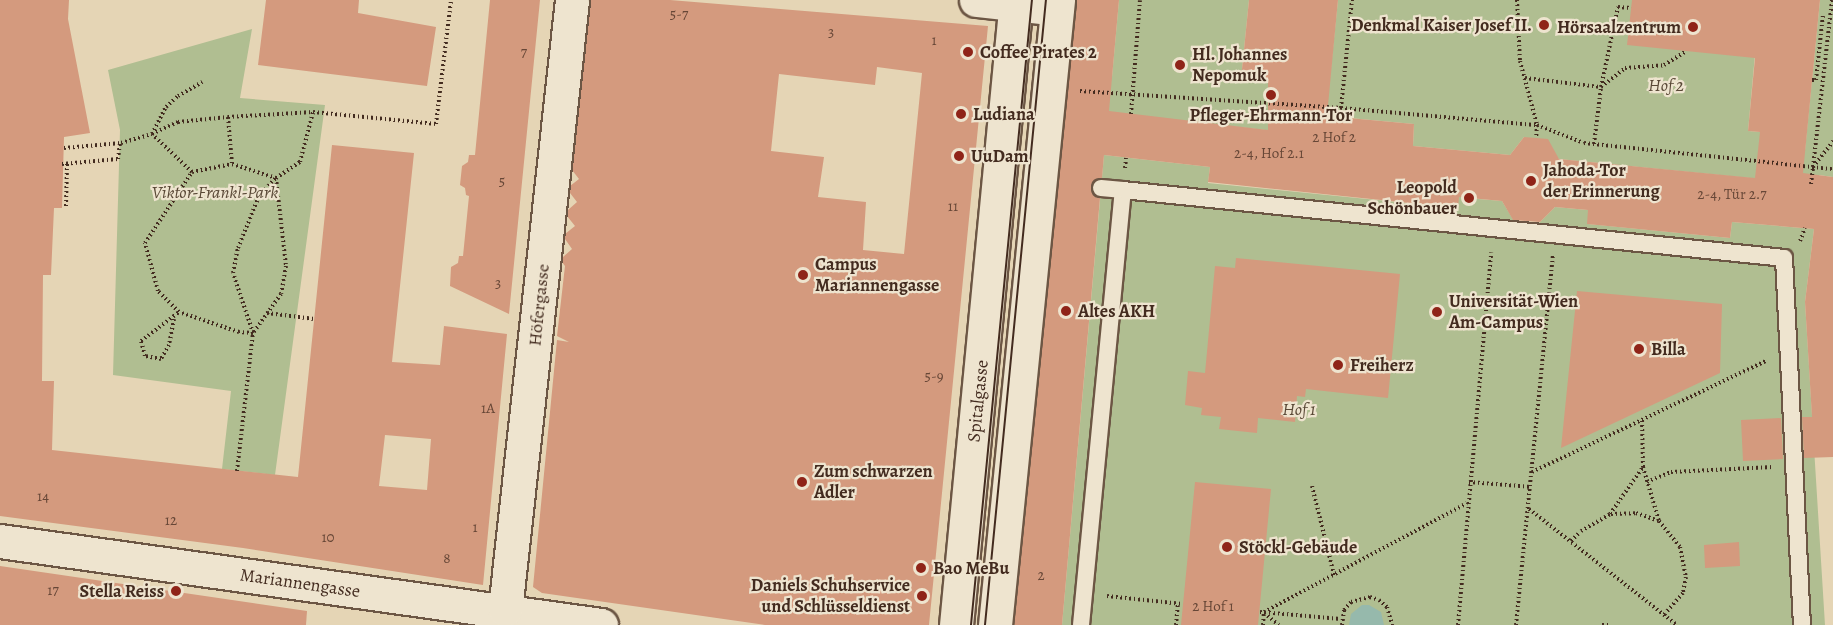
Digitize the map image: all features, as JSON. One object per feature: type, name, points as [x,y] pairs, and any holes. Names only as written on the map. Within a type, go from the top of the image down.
[{"type":"street","name":"Höfergasse","points":[[505,610],[572,0]]},
{"type":"street","points":[[976,0],[1057,4]]},
{"type":"street","name":"Spitalgasse","points":[[995,625],[1027,179],[1016,2]]},
{"type":"street","name":"Spitalgasse","points":[[956,625],[1057,4]]},
{"type":"street","name":"Mariannengasse","points":[[0,542],[601,625]]},
{"type":"lane","points":[[1101,188],[1555,237],[1784,258],[1802,625]]},
{"type":"lane","points":[[1081,625],[1123,190]]},
{"type":"path","points":[[64,148],[120,143],[152,134],[178,122],[228,117],[313,112],[436,124],[451,0]]},
{"type":"path","points":[[1131,114],[1140,0]]},
{"type":"path","points":[[1341,108],[1352,0]]},
{"type":"path","points":[[1517,0],[1520,61],[1537,125],[1536,138]]},
{"type":"path","points":[[1811,184],[1832,0]]},
{"type":"path","points":[[1594,144],[1601,87],[1618,7],[1631,8]]},
{"type":"path","points":[[1812,80],[1816,81],[1821,14],[1832,15]]},
{"type":"path","points":[[1526,78],[1601,87],[1625,68],[1664,65],[1686,51]]},
{"type":"path","points":[[152,134],[166,107],[178,96],[202,82]]},
{"type":"path","points":[[1070,91],[1341,108],[1537,125],[1584,143],[1833,170]]},
{"type":"path","points":[[237,471],[253,333],[233,273],[238,248],[259,196],[276,178],[300,162],[313,112]]},
{"type":"path","points":[[228,117],[232,164]]},
{"type":"path","points":[[152,134],[192,172]]},
{"type":"path","points":[[1813,167],[1833,141]]},
{"type":"path","points":[[66,206],[65,164],[118,159],[120,143]]},
{"type":"path","points":[[253,333],[239,332],[179,312],[158,291],[145,243],[192,172],[232,164],[276,178]]},
{"type":"path","points":[[253,333],[281,294],[286,266],[276,178]]},
{"type":"path","points":[[1458,625],[1467,503],[1493,230]]},
{"type":"path","points":[[1516,625],[1555,237]]},
{"type":"path","points":[[174,319],[169,345],[161,359],[145,356],[141,341],[174,319],[179,312]]},
{"type":"path","points":[[267,313],[315,319]]},
{"type":"path","points":[[1532,472],[1788,350]]},
{"type":"path","points":[[1642,420],[1642,467],[1659,521],[1680,548],[1686,577],[1683,593],[1664,615]]},
{"type":"path","points":[[1647,482],[1671,472],[1794,466]]},
{"type":"path","points":[[1571,541],[1581,531],[1610,514],[1642,467]]},
{"type":"path","points":[[1470,482],[1531,487]]},
{"type":"path","points":[[1312,486],[1334,575]]},
{"type":"path","points":[[1262,612],[1467,503]]},
{"type":"path","points":[[1528,508],[1677,625]]},
{"type":"path","points":[[1610,514],[1636,513],[1659,521]]},
{"type":"path","points":[[1084,593],[1181,604],[1176,625]]},
{"type":"path","points":[[1342,625],[1341,619],[1351,603],[1370,597],[1379,600],[1387,607],[1392,625]]},
{"type":"path","points":[[1262,612],[1341,619]]},
{"type":"path","points":[[1262,612],[1263,625]]},
{"type":"path","points":[[1262,612],[1279,625]]},
{"type":"path","points":[[1602,625],[1608,625]]},
{"type":"green space","name":"Hof 2","points":[[1119,0],[1249,0],[1241,79],[1269,82],[1268,94],[1329,87],[1338,0],[1760,0],[1748,131],[1760,132],[1805,150],[1820,0],[1833,0],[1833,177],[1819,175],[1819,185],[1559,159],[1524,137],[1510,155],[1413,146],[1414,124],[1339,117],[1336,138],[1069,108],[1112,77]]},
{"type":"green space","name":"Viktor-Frankl-Park","points":[[252,29],[240,98],[325,105],[275,475],[222,469],[231,391],[113,375],[120,130],[108,70]]},
{"type":"green space","name":"Hof 1","points":[[1104,155],[1210,167],[1208,183],[1457,208],[1459,194],[1467,198],[1502,201],[1514,221],[1539,223],[1555,207],[1588,210],[1588,224],[1730,238],[1732,222],[1814,229],[1805,302],[1825,625],[1062,625]]},
{"type":"shaded area","points":[[1362,605],[1369,605],[1381,612],[1384,625],[1349,625],[1351,614]]},
{"type":"building","points":[[0,0],[69,0],[68,19],[90,133],[64,137],[62,208],[54,208],[51,275],[43,275],[42,381],[54,381],[52,450],[298,477],[332,145],[414,153],[392,362],[440,365],[444,326],[507,334],[483,585],[243,548],[0,516]],"holes":[[[385,435],[431,439],[427,490],[379,486]]]},
{"type":"building","points":[[266,0],[359,0],[358,13],[436,27],[427,86],[258,65]]},
{"type":"building","points":[[490,0],[540,0],[509,314],[450,286],[451,267],[458,263],[459,256],[463,256],[469,196],[466,195],[465,188],[460,185],[462,166],[468,162],[469,155],[475,155]]},
{"type":"building","name":"Campus Mariannengasse","points":[[591,0],[670,0],[988,26],[929,625],[765,625],[542,593],[533,587],[557,340],[569,342],[557,336],[565,266],[562,262],[563,257],[572,249],[565,239],[565,234],[575,226],[567,216],[568,210],[577,202],[570,193],[570,186],[579,179],[572,170]],"holes":[[[877,67],[922,73],[904,254],[863,250],[866,202],[818,197],[824,157],[771,151],[779,74],[875,85]]]},
{"type":"building","name":"Altes AKH","points":[[1076,0],[1119,0],[1109,111],[1268,130],[1268,82],[1241,79],[1249,0],[1338,0],[1327,116],[1414,124],[1413,146],[1510,155],[1524,137],[1548,139],[1559,159],[1755,178],[1760,132],[1748,131],[1755,58],[1627,45],[1632,0],[1820,0],[1803,173],[1833,177],[1833,457],[1804,458],[1802,417],[1812,417],[1805,302],[1814,229],[1732,222],[1730,238],[1587,224],[1588,210],[1555,207],[1540,222],[1513,220],[1502,201],[1459,197],[1458,208],[1208,182],[1210,167],[1104,155],[1102,178],[1093,182],[1091,188],[1095,196],[1100,198],[1062,625],[1014,625]]},
{"type":"building","points":[[1236,258],[1400,274],[1388,398],[1306,389],[1305,397],[1297,396],[1295,422],[1258,418],[1257,433],[1219,429],[1221,417],[1201,415],[1202,408],[1185,405],[1188,371],[1205,373],[1215,266],[1235,268]]},
{"type":"building","points":[[1577,291],[1722,304],[1720,373],[1561,448]]},
{"type":"building","points":[[1781,418],[1783,459],[1743,461],[1741,420]]},
{"type":"building","name":"Stöckl-Gebäude","points":[[1195,482],[1271,489],[1258,625],[1181,625]]},
{"type":"building","points":[[1739,542],[1740,566],[1705,568],[1704,545]]},
{"type":"building","points":[[0,566],[307,611],[306,625],[0,625]]},
{"type":"tram line","points":[[971,625],[1032,0]]},
{"type":"tram line","points":[[985,625],[1046,0]]},
{"type":"place","name":"Denkmal Kaiser Josef II.","points":[[1544,25]]},
{"type":"place","name":"Hörsaalzentrum","points":[[1693,27]]},
{"type":"place","name":"Coffee Pirates 2","points":[[968,52]]},
{"type":"place","name":"Hl. Johannes Nepomuk","points":[[1180,65]]},
{"type":"place","name":"Pfleger-Ehrmann-Tor","points":[[1271,95]]},
{"type":"place","name":"Ludiana","points":[[961,114]]},
{"type":"place","name":"UuDam","points":[[959,156]]},
{"type":"place","name":"Jahoda-Tor der Erinnerung","points":[[1531,181]]},
{"type":"place","name":"Leopold Schönbauer","points":[[1469,198]]},
{"type":"place","name":"Campus Mariannengasse","points":[[803,275]]},
{"type":"place","name":"Altes AKH","points":[[1066,311]]},
{"type":"place","name":"Universität-Wien Am-Campus","points":[[1437,312]]},
{"type":"place","name":"Billa","points":[[1639,349]]},
{"type":"place","name":"Freiherz","points":[[1338,365]]},
{"type":"place","name":"Zum schwarzen Adler","points":[[802,482]]},
{"type":"place","name":"Stöckl-Gebäude","points":[[1227,547]]},
{"type":"place","name":"Bao MeBu","points":[[921,568]]},
{"type":"place","name":"Stella Reiss","points":[[176,591]]},
{"type":"place","name":"Daniels Schuhservice und Schlüsseldienst","points":[[922,596]]}]
